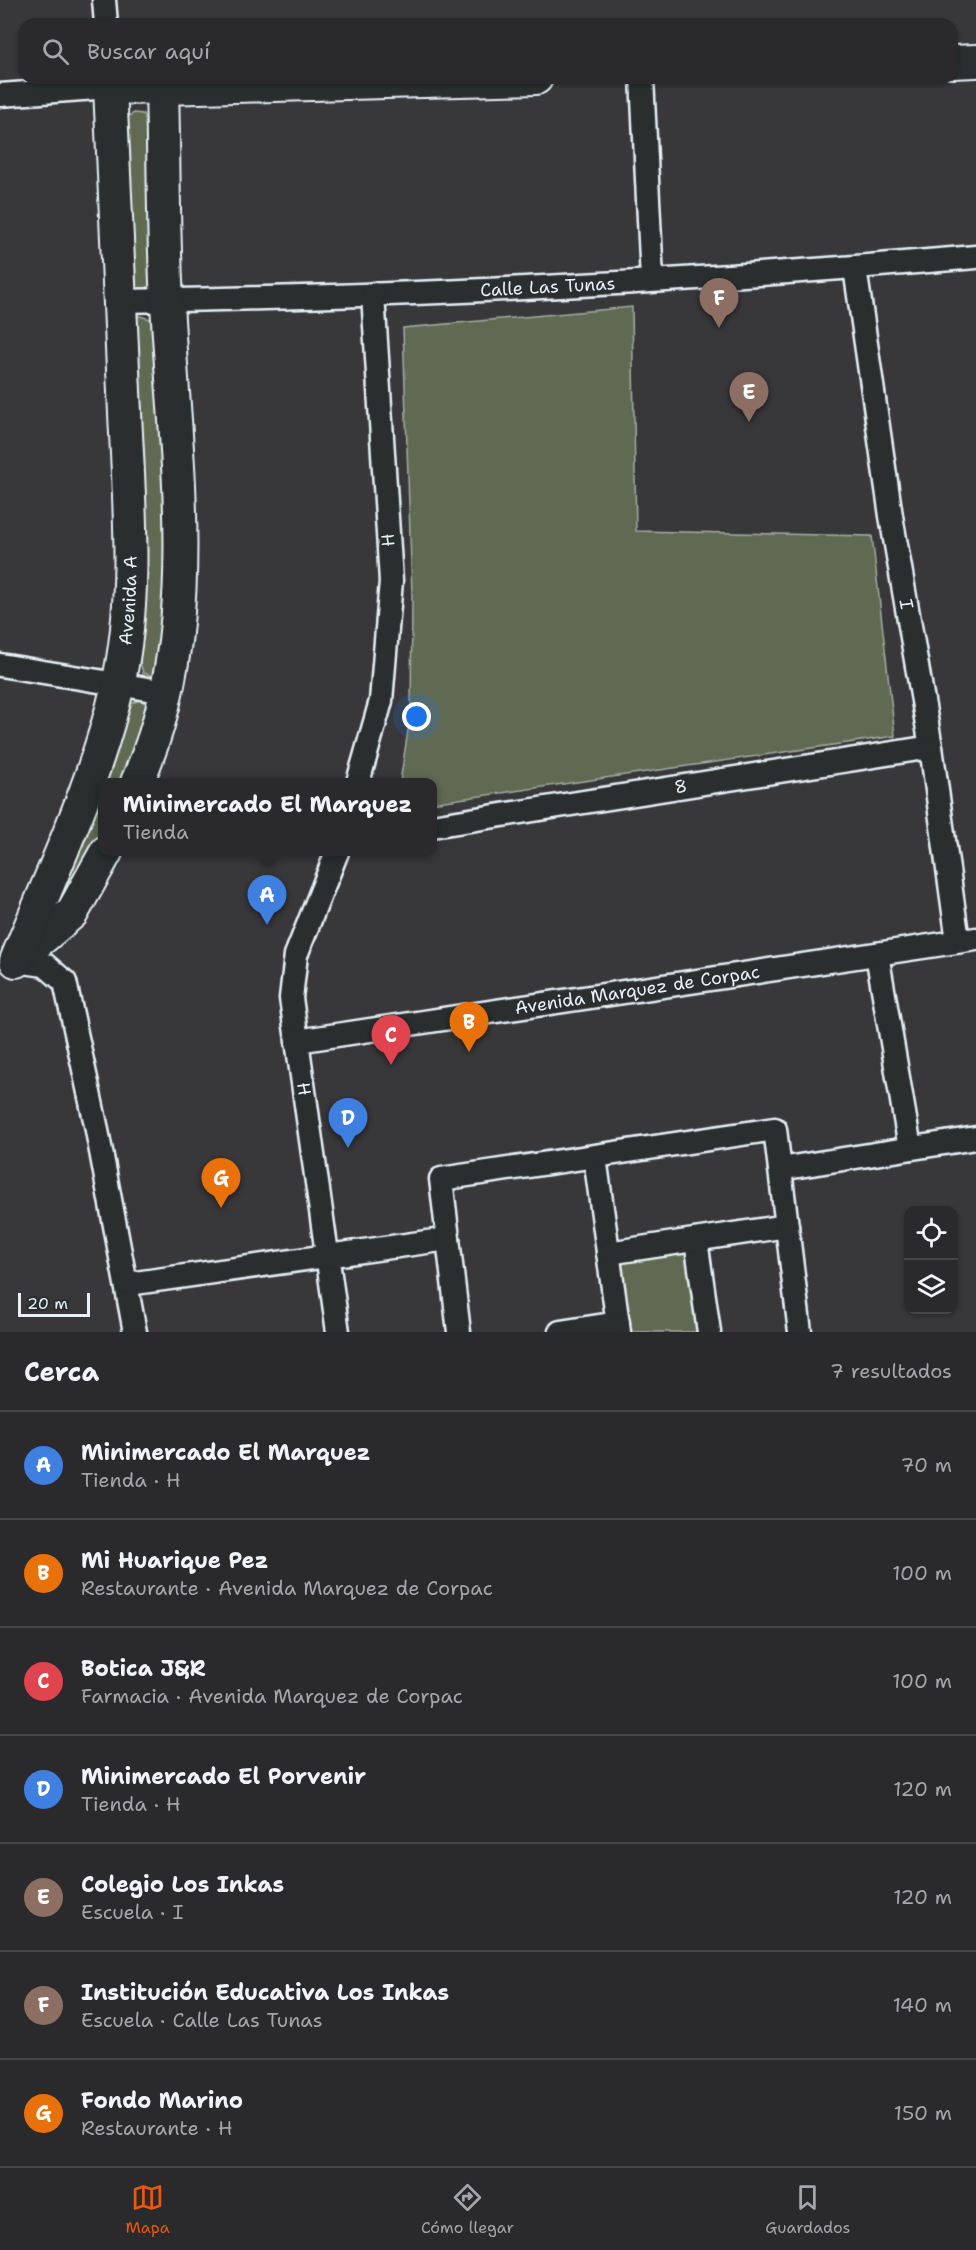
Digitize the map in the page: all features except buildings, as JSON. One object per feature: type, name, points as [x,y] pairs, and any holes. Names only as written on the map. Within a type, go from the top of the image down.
[{"type":"street","points":[[104,0],[106,18]]},
{"type":"street","points":[[958,62],[976,61]]},
{"type":"street","points":[[0,95],[93,84]]},
{"type":"street","name":"Avenida A","points":[[8,968],[73,827],[100,751],[118,684],[129,619],[130,524],[110,84]]},
{"type":"street","points":[[127,84],[162,88],[312,84]]},
{"type":"street","points":[[642,84],[652,280]]},
{"type":"street","points":[[139,778],[166,692],[176,634],[181,534],[167,301],[162,88]]},
{"type":"street","name":"Calle Las Tunas","points":[[119,301],[373,294],[652,280],[855,268],[976,257]]},
{"type":"street","name":"I","points":[[855,268],[891,516],[967,940]]},
{"type":"street","name":"H","points":[[359,778],[381,701],[391,581],[373,294]]},
{"type":"street","points":[[0,665],[166,692]]},
{"type":"street","name":"8","points":[[437,825],[931,747]]},
{"type":"street","points":[[8,968],[72,913],[104,856]]},
{"type":"street","name":"H","points":[[335,856],[296,955],[291,998],[338,1332]]},
{"type":"street","name":"Avenida Marquez de Corpac","points":[[297,1041],[967,940]]},
{"type":"street","points":[[877,954],[910,1148]]},
{"type":"street","points":[[8,968],[45,965],[65,982],[128,1284],[135,1332]]},
{"type":"street","points":[[459,1332],[441,1179],[775,1129],[800,1332]]},
{"type":"street","points":[[780,1169],[976,1138]]},
{"type":"street","points":[[560,1332],[619,1327],[595,1156]]},
{"type":"street","points":[[608,1253],[787,1227]]},
{"type":"street","points":[[128,1284],[448,1239]]},
{"type":"street","points":[[696,1240],[709,1332]]},
{"type":"green space","points":[[134,113],[143,114],[148,127],[151,284],[145,289],[137,289],[132,283],[121,121]]},
{"type":"green space","points":[[632,307],[636,531],[872,536],[895,736],[437,802],[437,778],[401,778],[411,711],[412,595],[403,328]]},
{"type":"green space","points":[[136,315],[154,320],[172,571],[157,674],[153,676],[143,673],[139,658],[129,322]]},
{"type":"green space","points":[[140,700],[146,704],[150,713],[127,778],[100,778],[129,704]]},
{"type":"green space","points":[[98,782],[98,847],[61,901],[56,888]]},
{"type":"green space","points":[[696,1240],[709,1332],[619,1332],[608,1253]]},
{"type":"place","name":"Institución Educativa Los Inkas","points":[[719,328]]},
{"type":"place","name":"Colegio Los Inkas","points":[[749,422]]},
{"type":"place","name":"Minimercado El Marquez","points":[[267,925]]},
{"type":"place","name":"Mi Huarique Pez","points":[[469,1052]]},
{"type":"place","name":"Botica J&R","points":[[391,1065]]},
{"type":"place","name":"Minimercado El Porvenir","points":[[348,1148]]},
{"type":"place","name":"Fondo Marino","points":[[221,1208]]}]
